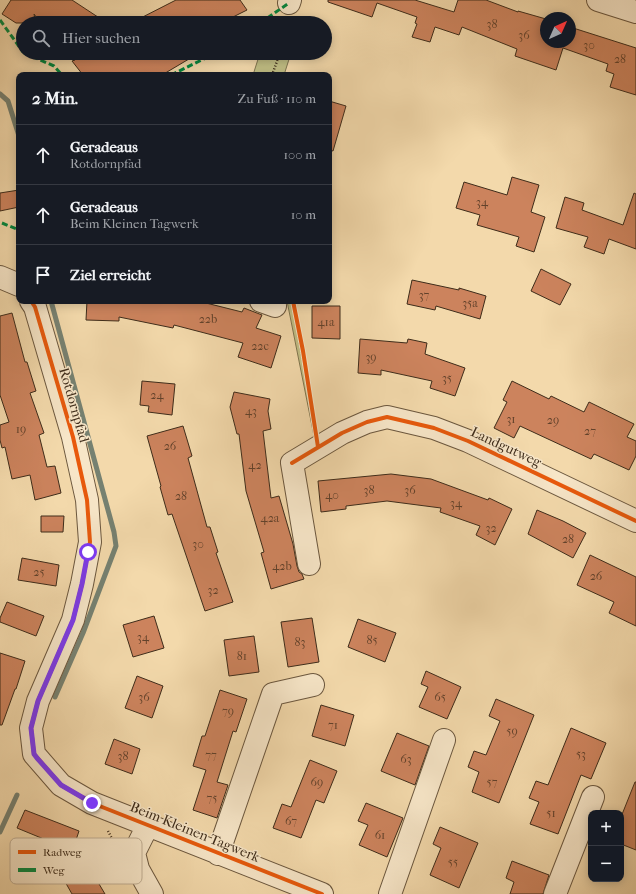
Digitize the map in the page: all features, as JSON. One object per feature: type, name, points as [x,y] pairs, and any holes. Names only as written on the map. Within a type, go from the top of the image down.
[{"type":"street","points":[[598,0],[636,12]]},
{"type":"street","points":[[0,277],[16,284]]},
{"type":"street","name":"Rotdornpfad","points":[[32,304],[72,437],[86,500],[90,542],[73,620],[38,701],[31,728],[34,754],[61,785]]},
{"type":"street","name":"Landgutweg","points":[[309,564],[292,464],[342,433],[367,422],[387,417],[434,428],[468,441],[636,521]]},
{"type":"street","points":[[218,854],[273,694],[313,685]]},
{"type":"street","points":[[390,894],[444,740]]},
{"type":"street","name":"Beim Kleinen Tagwerk","points":[[61,785],[92,803],[322,894]]},
{"type":"street","points":[[555,894],[593,797]]},
{"type":"street","points":[[142,838],[148,825]]},
{"type":"street","points":[[142,876],[152,894]]},
{"type":"path","points":[[273,72],[277,60]]},
{"type":"path","points":[[276,305],[302,351],[318,447]]},
{"type":"path","points":[[107,830],[111,838]]},
{"type":"shaded area","points":[[258,60],[289,60],[285,72],[254,72]]},
{"type":"shaded area","points":[[288,304],[293,304],[317,434],[314,436]]},
{"type":"building","points":[[11,0],[72,0],[96,16],[36,16],[34,14],[34,16],[16,16],[16,23],[2,14]]},
{"type":"building","points":[[176,0],[240,0],[247,10],[235,16],[145,16]]},
{"type":"building","points":[[328,0],[415,0],[454,12],[458,0],[486,0],[518,12],[540,17],[540,48],[563,48],[556,70],[515,56],[517,49],[462,27],[459,35],[435,27],[430,42],[412,37],[417,24],[415,23],[417,17],[377,3],[372,17],[328,2]]},
{"type":"building","points":[[576,29],[636,48],[636,95],[610,87],[614,74],[606,71],[608,64],[563,48],[576,48]]},
{"type":"building","points":[[187,60],[167,72],[81,72],[72,61]]},
{"type":"building","points":[[332,102],[346,106],[332,151]]},
{"type":"building","points":[[512,177],[539,185],[531,212],[545,217],[534,252],[516,246],[519,237],[477,225],[480,215],[456,208],[464,182],[507,195]]},
{"type":"building","points":[[16,190],[16,208],[0,211],[0,193]]},
{"type":"building","points":[[634,193],[636,194],[636,249],[609,239],[604,254],[584,247],[588,237],[556,228],[565,197],[584,203],[582,210],[623,225]]},
{"type":"building","points":[[541,269],[571,284],[560,305],[531,291]]},
{"type":"building","points":[[412,280],[459,290],[459,288],[486,296],[480,319],[436,306],[435,310],[407,304]]},
{"type":"building","points":[[87,304],[210,304],[242,312],[244,308],[262,315],[256,328],[281,336],[271,368],[238,357],[243,343],[174,325],[173,328],[119,317],[119,321],[86,320]]},
{"type":"building","points":[[312,306],[340,306],[340,339],[312,338]]},
{"type":"building","points":[[12,313],[25,362],[27,362],[36,391],[30,393],[44,433],[39,435],[47,467],[55,466],[61,493],[35,500],[30,475],[12,479],[5,447],[2,448],[0,440],[0,425],[9,422],[0,395],[0,316]]},
{"type":"building","points":[[360,339],[407,343],[408,339],[427,343],[425,354],[465,368],[455,396],[430,388],[432,381],[381,370],[381,375],[358,373]]},
{"type":"building","points":[[142,381],[175,384],[172,415],[148,412],[149,406],[140,405]]},
{"type":"building","points":[[512,381],[549,399],[551,396],[584,412],[589,402],[634,424],[627,437],[636,441],[636,456],[629,470],[594,454],[591,459],[520,426],[514,438],[494,428],[507,402],[503,400]]},
{"type":"building","points":[[234,392],[270,399],[268,411],[271,429],[263,431],[271,498],[279,496],[293,544],[297,566],[304,579],[271,589],[261,553],[264,552],[246,491],[239,434],[237,434],[230,407]]},
{"type":"building","points":[[183,426],[192,456],[188,458],[207,527],[210,527],[218,552],[216,553],[233,602],[205,611],[172,514],[168,515],[147,436]]},
{"type":"building","points":[[391,474],[431,479],[488,500],[489,498],[512,509],[495,545],[476,535],[480,526],[440,512],[441,508],[387,501],[346,506],[346,509],[321,512],[318,481]]},
{"type":"building","points":[[537,510],[586,533],[573,558],[528,534]]},
{"type":"building","points":[[41,516],[64,516],[63,532],[41,532]]},
{"type":"building","points":[[590,555],[636,577],[636,626],[609,613],[614,602],[577,585]]},
{"type":"building","points":[[22,558],[59,565],[56,586],[18,580]]},
{"type":"building","points":[[7,602],[44,616],[36,636],[0,622],[0,618]]},
{"type":"building","points":[[154,616],[164,648],[133,657],[123,625]]},
{"type":"building","points":[[312,618],[319,662],[288,667],[281,622]]},
{"type":"building","points":[[358,619],[396,633],[385,662],[348,647]]},
{"type":"building","points":[[254,636],[259,672],[229,676],[224,640]]},
{"type":"building","points":[[0,653],[25,661],[2,725],[0,725]]},
{"type":"building","points":[[426,671],[461,687],[447,719],[419,707],[428,687],[421,684]]},
{"type":"building","points":[[137,676],[163,686],[152,718],[125,708]]},
{"type":"building","points":[[220,690],[247,699],[236,732],[233,731],[217,782],[228,785],[217,818],[193,810],[206,770],[193,766],[202,736],[205,736]]},
{"type":"building","points":[[496,699],[534,715],[499,803],[472,792],[479,772],[468,767],[474,751],[486,755],[500,721],[489,716]]},
{"type":"building","points":[[321,705],[354,715],[345,746],[312,736]]},
{"type":"building","points":[[571,728],[606,743],[591,779],[581,775],[558,834],[530,824],[539,802],[529,798],[536,781],[548,785]]},
{"type":"building","points":[[397,733],[429,746],[415,785],[381,771]]},
{"type":"building","points":[[114,739],[140,749],[132,774],[105,764]]},
{"type":"building","points":[[310,760],[337,771],[324,803],[316,800],[301,838],[273,828],[282,804],[291,807]]},
{"type":"building","points":[[636,782],[636,850],[624,845],[624,810]]},
{"type":"building","points":[[366,803],[403,818],[387,857],[359,845],[368,825],[358,821]]},
{"type":"building","points":[[25,810],[79,831],[77,838],[41,838],[17,828]]},
{"type":"building","points":[[440,827],[478,843],[459,888],[430,875],[441,848],[433,844]]},
{"type":"building","points":[[512,861],[549,875],[543,894],[510,894],[514,882],[506,878]]},
{"type":"building","points":[[66,884],[99,884],[105,894],[72,894]]},
{"type":"waterway","points":[[0,94],[8,101],[16,126]]},
{"type":"waterway","points":[[52,304],[114,532],[116,546],[83,633],[55,697]]},
{"type":"waterway","points":[[0,832],[17,795]]},
{"type":"marked path","points":[[270,16],[289,3]]},
{"type":"marked path","points":[[0,20],[16,42]]},
{"type":"marked path","points":[[40,60],[54,66],[59,72]]},
{"type":"marked path","points":[[177,72],[202,60]]},
{"type":"marked path","points":[[2,223],[16,229]]},
{"type":"cycle path","points":[[33,304],[73,437],[87,500],[90,542],[73,620],[38,701],[31,728],[34,754],[61,785],[92,803],[322,894]]},
{"type":"cycle path","points":[[294,304],[303,351],[318,447]]},
{"type":"cycle path","points":[[292,463],[342,433],[367,422],[387,417],[434,428],[468,441],[636,521]]},
{"type":"route","points":[[88,552],[73,620],[38,701],[31,728],[34,754],[37,758],[61,785],[92,803]]}]
